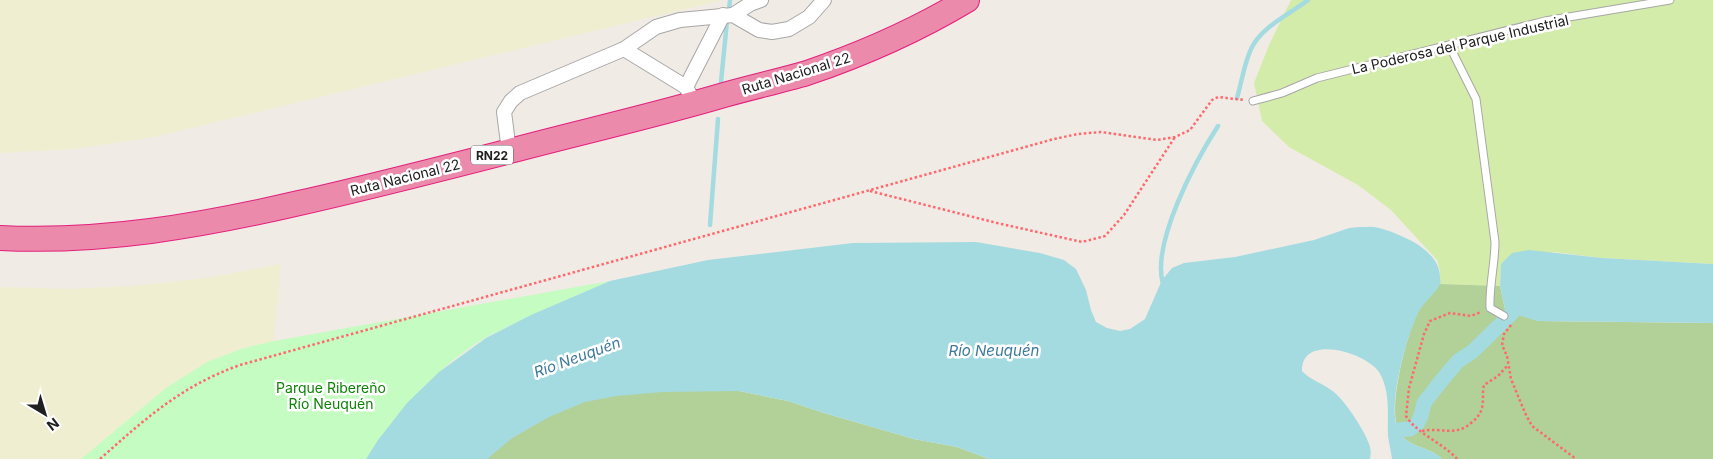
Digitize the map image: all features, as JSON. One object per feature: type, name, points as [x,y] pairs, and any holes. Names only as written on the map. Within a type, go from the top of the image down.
[{"type":"highway","name":"Ruta Nacional 22","points":[[0,238],[36,239],[137,234],[233,218],[313,200],[509,151],[690,96],[806,73],[886,42],[923,25],[967,0]]},
{"type":"street","points":[[509,151],[504,112],[511,101],[520,93],[624,48],[656,27],[680,20],[728,15],[761,0]]},
{"type":"street","points":[[728,15],[759,30],[772,32],[789,29],[810,17],[824,0]]},
{"type":"street","points":[[624,48],[690,96],[728,15]]},
{"type":"lane","name":"La Poderosa del Parque Industrial","points":[[1253,101],[1282,93],[1317,78],[1449,45],[1545,22],[1670,0]]},
{"type":"lane","points":[[1449,45],[1476,99],[1495,242],[1495,257],[1490,280],[1490,308],[1504,316]]},
{"type":"path","points":[[100,459],[143,420],[169,401],[214,374],[231,368],[869,190],[1078,134],[1101,132],[1157,140],[1175,137],[1190,130],[1206,106],[1218,97],[1253,101]]},
{"type":"path","points":[[869,190],[997,223],[1082,242],[1105,236],[1124,215],[1175,137]]},
{"type":"path","points":[[1457,459],[1412,425],[1406,416],[1409,388],[1424,334],[1430,321],[1450,313],[1471,316],[1490,308]]},
{"type":"path","points":[[1512,324],[1504,334],[1502,344],[1511,379],[1525,413],[1532,426],[1576,459]]},
{"type":"path","points":[[1422,431],[1456,432],[1464,429],[1482,411],[1484,385],[1498,376],[1508,365]]},
{"type":"shaded area","points":[[0,0],[723,0],[154,137],[74,149],[0,153]]},
{"type":"shaded area","points":[[281,264],[274,341],[241,349],[207,362],[166,388],[81,459],[0,459],[0,287],[66,289],[132,286],[206,278]]},
{"type":"green space","points":[[1291,0],[1713,0],[1713,264],[1602,258],[1554,252],[1501,264],[1500,286],[1440,284],[1440,271],[1437,260],[1391,210],[1358,185],[1289,147],[1262,121],[1254,83],[1269,45]]},
{"type":"green space","name":"Parque Ribereño Río Neuquén","points":[[610,281],[513,324],[485,338],[467,350],[434,377],[404,408],[366,459],[81,459],[166,388],[207,362],[241,349],[274,341]]},
{"type":"green space","points":[[1440,284],[1500,286],[1505,309],[1538,321],[1713,323],[1713,459],[1442,459],[1412,444],[1402,436],[1395,419],[1397,389],[1408,339],[1417,314],[1424,302]]},
{"type":"green space","points":[[739,391],[788,401],[914,439],[957,447],[989,459],[487,459],[502,445],[530,427],[571,406],[586,401],[643,392]]},
{"type":"water","name":"Río Neuquén","points":[[1377,227],[1408,239],[1426,251],[1434,259],[1438,267],[1440,284],[1419,311],[1403,356],[1396,389],[1395,419],[1402,436],[1412,444],[1442,459],[1392,459],[1388,436],[1387,396],[1379,372],[1361,358],[1349,353],[1322,349],[1312,352],[1304,359],[1302,371],[1336,394],[1347,407],[1367,438],[1370,446],[1370,459],[989,459],[957,447],[914,439],[788,401],[739,391],[663,392],[616,396],[585,402],[549,417],[512,438],[487,459],[366,459],[378,440],[407,403],[439,372],[486,338],[531,315],[610,281],[708,260],[853,243],[976,242],[1040,253],[1064,260],[1076,269],[1086,290],[1096,322],[1107,328],[1120,331],[1130,329],[1145,319],[1162,280],[1172,268],[1184,263],[1235,257],[1314,240],[1349,228]]},
{"type":"water","points":[[1529,250],[1602,258],[1713,264],[1713,323],[1538,321],[1517,315],[1505,309],[1500,286],[1501,264],[1512,253]]},
{"type":"waterway","points":[[729,10],[730,0]]},
{"type":"waterway","points":[[1237,98],[1247,59],[1257,40],[1270,27],[1308,0]]},
{"type":"waterway","points":[[721,82],[727,21]]},
{"type":"waterway","points":[[710,225],[718,119]]},
{"type":"waterway","points":[[1163,284],[1161,267],[1163,247],[1169,225],[1198,159],[1218,126]]},
{"type":"waterway","points":[[1398,430],[1410,429],[1417,424],[1424,403],[1458,361],[1472,352],[1512,313]]}]
